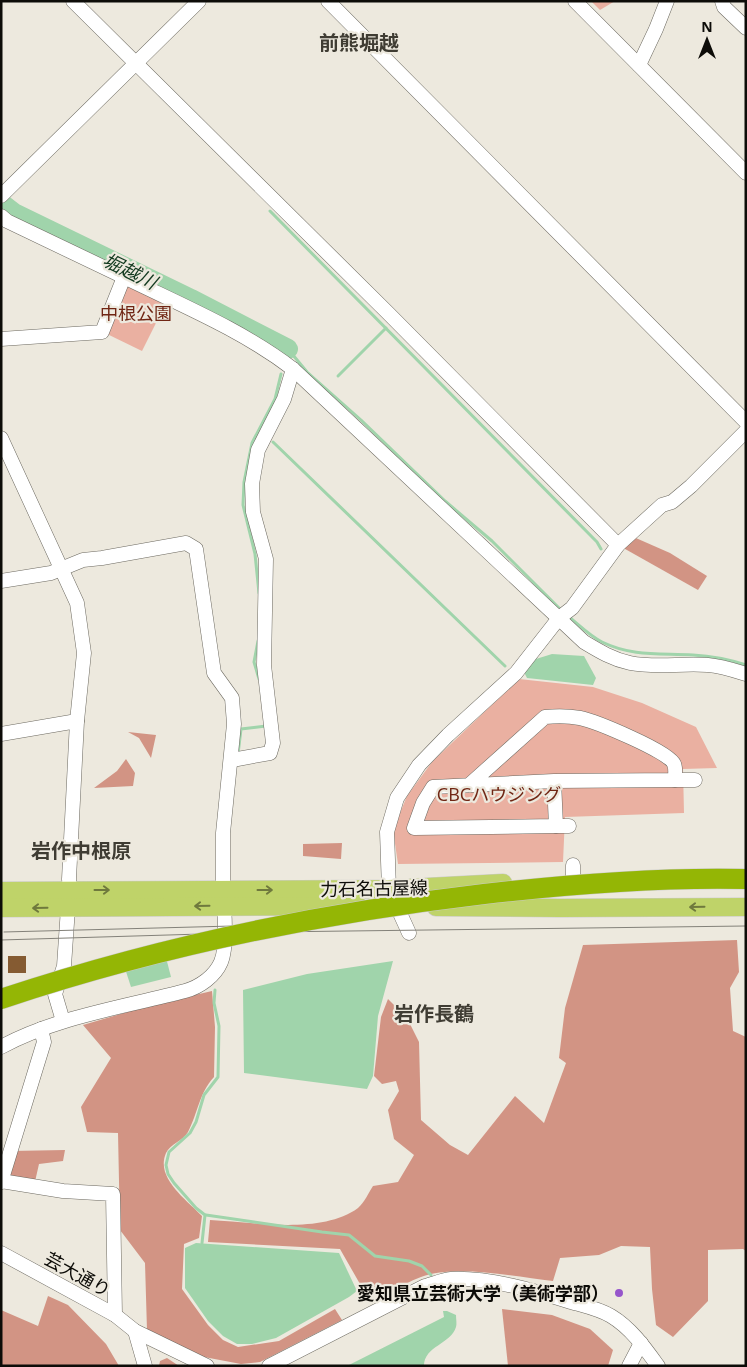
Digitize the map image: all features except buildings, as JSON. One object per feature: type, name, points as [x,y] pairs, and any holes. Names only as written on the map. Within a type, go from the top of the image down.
[{"type":"highway","points":[[1,999],[96,970],[176,949],[277,927],[364,911],[467,896],[560,886],[668,880],[746,879]]},
{"type":"highway","points":[[1,1008],[101,978],[196,954],[282,935],[400,916],[580,894],[746,889]]},
{"type":"main road","name":"力石名古屋線","points":[[1,891],[69,899],[223,898],[389,889],[573,872],[746,874]]},
{"type":"main road","name":"力石名古屋線","points":[[223,898],[397,906],[560,908],[746,906]]},
{"type":"main road","name":"力石名古屋線","points":[[1,908],[69,899]]},
{"type":"street","points":[[73,1],[618,545]]},
{"type":"street","points":[[3,194],[199,1]]},
{"type":"street","points":[[328,1],[746,422]]},
{"type":"street","points":[[575,1],[746,173]]},
{"type":"street","points":[[639,64],[667,1]]},
{"type":"street","points":[[722,1],[724,7],[746,28]]},
{"type":"street","points":[[1,216],[7,221],[220,324],[277,356],[584,642],[606,656],[630,663],[652,666],[707,665],[728,668],[746,674]]},
{"type":"street","points":[[1,339],[102,332],[124,276]]},
{"type":"street","points":[[232,760],[270,753],[273,743],[264,666],[266,559],[253,512],[252,484],[258,450],[284,399],[293,369]]},
{"type":"street","points":[[409,933],[389,889],[387,832],[397,798],[419,765],[448,735],[516,672],[559,618],[572,608],[618,545],[662,505],[672,502],[691,486],[746,430]]},
{"type":"street","points":[[1,438],[76,603],[84,653],[77,721],[64,966],[55,994],[63,1021]]},
{"type":"street","points":[[1,581],[61,570],[67,565],[83,560],[186,543],[196,549],[214,673],[232,698],[234,724],[224,833],[223,898],[226,920],[221,962],[210,978],[200,985],[185,991],[63,1021],[1,1047]]},
{"type":"street","points":[[469,785],[545,717],[554,716],[581,718],[643,743],[674,763],[675,780]]},
{"type":"street","points":[[1,734],[77,721]]},
{"type":"street","points":[[554,781],[563,826],[414,828],[423,802],[433,787],[554,781],[695,780]]},
{"type":"street","points":[[41,1029],[44,1042],[1,1181],[63,1191],[113,1194],[115,1315]]},
{"type":"street","name":"芸大通り","points":[[1,1253],[115,1315],[134,1331],[207,1366]]},
{"type":"street","points":[[269,1366],[425,1286],[449,1279],[474,1280],[516,1288],[549,1295],[594,1309],[612,1317],[624,1326],[641,1343],[658,1366]]},
{"type":"street","points":[[134,1331],[145,1366]]},
{"type":"street","points":[[629,1366],[641,1343]]},
{"type":"green space","points":[[591,1],[615,1],[600,10]]},
{"type":"green space","name":"中根公園","points":[[125,280],[167,301],[142,351],[105,333]]},
{"type":"green space","name":"CBCハウジング","points":[[519,679],[593,687],[642,703],[696,727],[717,768],[683,769],[684,813],[565,817],[563,862],[398,864],[393,830],[407,796],[432,762]]},
{"type":"shaded area","points":[[629,535],[670,553],[707,576],[698,590],[618,545]]},
{"type":"shaded area","points":[[552,654],[584,656],[596,678],[593,685],[527,678],[523,670],[536,659]]},
{"type":"shaded area","points":[[128,732],[156,735],[151,758],[139,738]]},
{"type":"shaded area","points":[[126,759],[135,773],[133,786],[94,788],[117,771]]},
{"type":"shaded area","points":[[342,843],[341,859],[303,856],[303,844]]},
{"type":"shaded area","points":[[737,940],[739,972],[730,988],[733,1031],[746,1037],[746,1251],[743,1249],[708,1250],[708,1301],[673,1337],[656,1325],[650,1247],[621,1246],[599,1255],[560,1258],[553,1281],[469,1271],[435,1273],[421,1277],[389,1292],[360,1284],[340,1249],[208,1242],[210,1220],[287,1225],[325,1222],[343,1216],[358,1208],[373,1186],[398,1182],[414,1155],[394,1139],[388,1110],[399,1091],[396,1081],[382,1084],[374,1076],[381,1017],[388,999],[407,1018],[419,1042],[421,1120],[450,1145],[468,1155],[515,1096],[544,1123],[566,1063],[559,1058],[565,1008],[583,945]]},
{"type":"shaded area","points":[[162,942],[171,977],[131,987],[120,953]]},
{"type":"shaded area","points":[[393,961],[378,1016],[373,1076],[367,1089],[244,1073],[243,990],[307,974]]},
{"type":"shaded area","points":[[212,991],[215,1027],[214,1077],[202,1096],[188,1132],[168,1150],[164,1162],[165,1171],[174,1188],[202,1216],[199,1238],[184,1244],[182,1289],[208,1325],[223,1340],[238,1347],[279,1341],[335,1309],[342,1320],[260,1362],[241,1364],[204,1357],[147,1330],[145,1263],[120,1230],[118,1133],[87,1132],[81,1107],[111,1058],[83,1025],[148,1006]]},
{"type":"shaded area","points":[[65,1150],[63,1161],[39,1164],[34,1186],[1,1181],[11,1151]]},
{"type":"shaded area","points":[[196,1243],[339,1253],[357,1291],[276,1338],[252,1344],[237,1344],[223,1336],[208,1321],[185,1288],[185,1248]]},
{"type":"shaded area","points":[[48,1296],[68,1305],[106,1344],[119,1366],[1,1366],[1,1310],[38,1326]]},
{"type":"shaded area","points":[[502,1309],[552,1315],[590,1329],[613,1350],[608,1366],[508,1366]]},
{"type":"shaded area","points":[[443,1311],[456,1315],[456,1327],[449,1337],[428,1354],[424,1366],[347,1366],[444,1317]]},
{"type":"shaded area","points":[[167,1358],[179,1366],[159,1366],[160,1361]]},
{"type":"waterway","name":"堀越川","points":[[1,203],[14,213],[191,299],[288,349]]},
{"type":"waterway","points":[[270,211],[597,542],[601,549]]},
{"type":"waterway","points":[[338,376],[386,328]]},
{"type":"waterway","points":[[288,349],[307,372],[361,420],[445,501],[492,541],[562,611]]},
{"type":"waterway","points":[[259,593],[255,554],[243,505],[244,482],[252,443],[275,399],[281,374]]},
{"type":"waterway","points":[[273,442],[505,666]]},
{"type":"waterway","points":[[568,616],[589,634],[613,647],[636,652],[706,656],[746,665]]},
{"type":"waterway","points":[[258,641],[254,662],[259,679]]},
{"type":"waterway","points":[[238,754],[241,729],[265,725]]},
{"type":"waterway","points":[[202,1243],[205,1215],[196,1208],[174,1183],[168,1174],[166,1165],[169,1152],[190,1133],[196,1122],[204,1095],[218,1077],[219,1026],[214,1003],[215,990]]},
{"type":"waterway","points":[[206,1215],[349,1235],[375,1256],[409,1261],[422,1266],[431,1275]]},
{"type":"tram line","points":[[4,932],[271,925]]},
{"type":"tram line","points":[[1,940],[269,932],[746,926]]},
{"type":"place","name":"愛知県立芸術大学（美術学部）","points":[[619,1293]]},
{"type":"district","name":"前熊堀越","points":[[359,42]]},
{"type":"district","name":"岩作中根原","points":[[81,850]]},
{"type":"district","name":"岩作長鶴","points":[[434,1013]]}]
